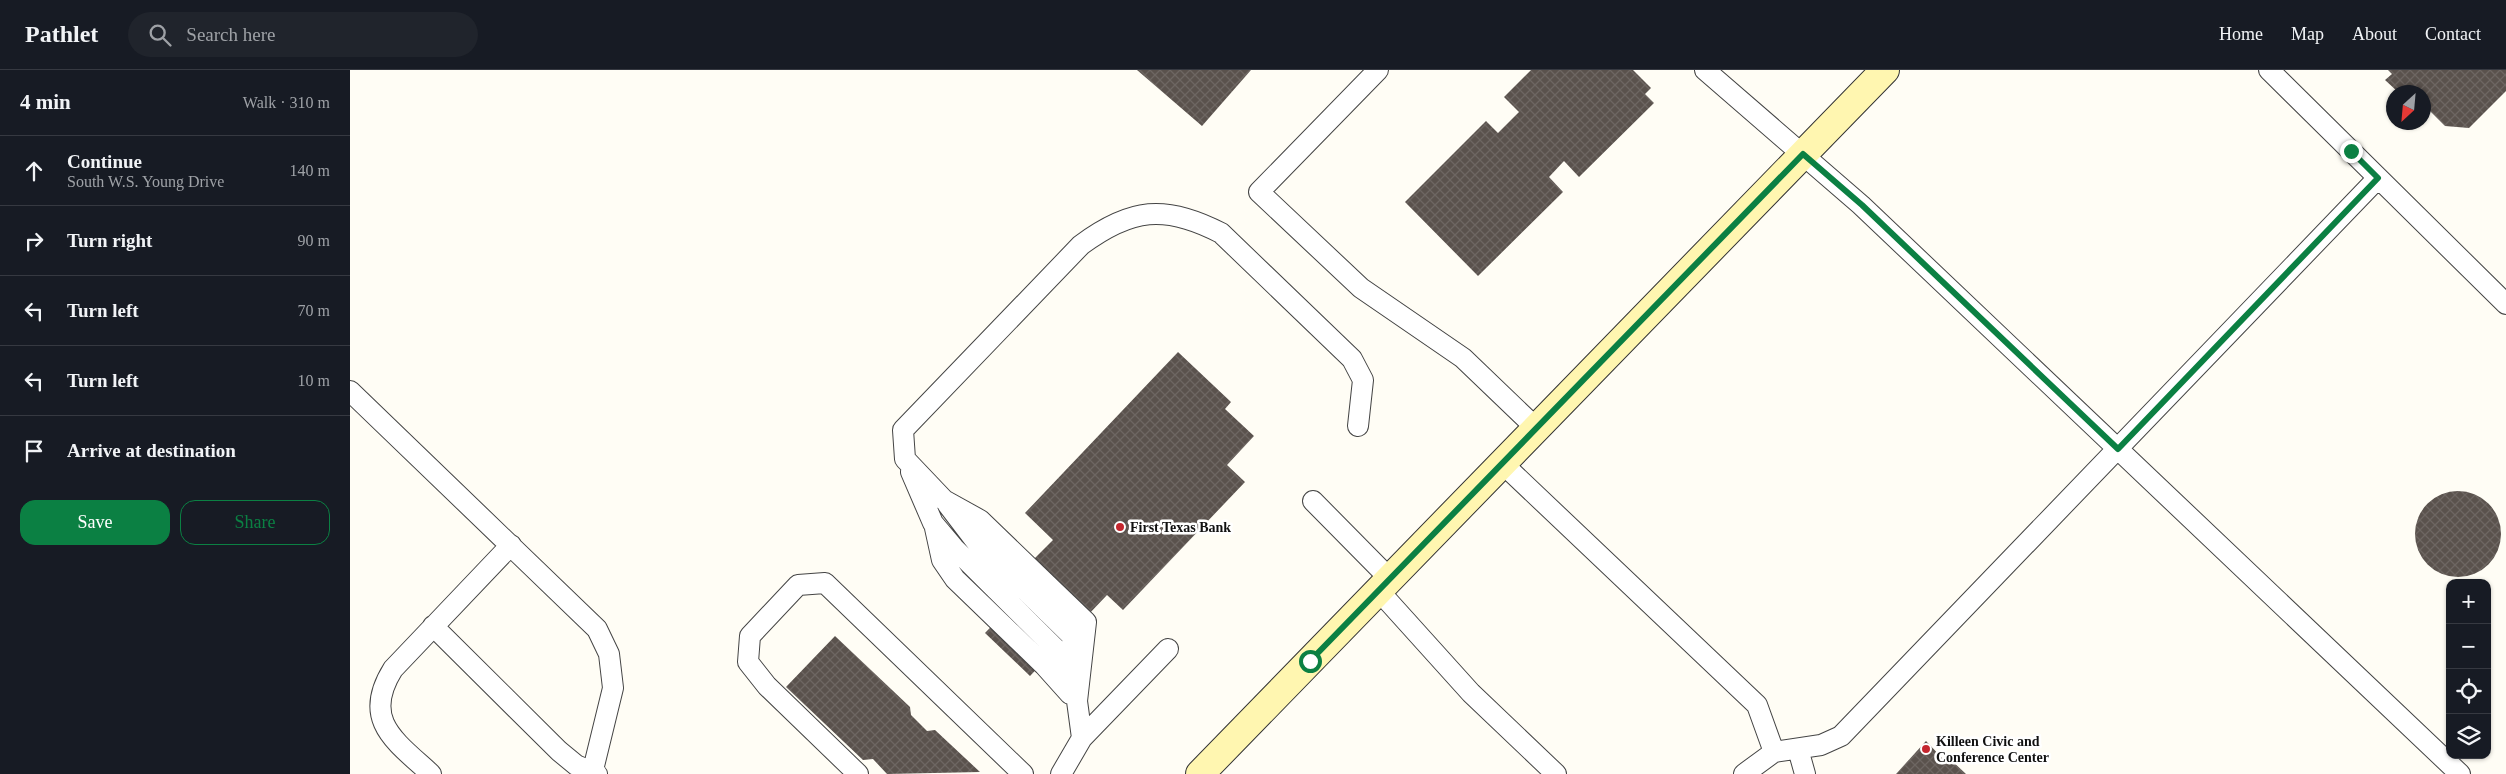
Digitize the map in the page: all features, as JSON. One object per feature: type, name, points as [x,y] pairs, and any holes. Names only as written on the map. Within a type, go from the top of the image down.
[{"type":"main road","points":[[1200,774],[1885,70]]},
{"type":"lane","points":[[1378,70],[1259,192],[1361,288],[1463,358],[1536,428]]},
{"type":"lane","points":[[2269,70],[2506,304]]},
{"type":"lane","points":[[1717,74],[1869,212],[2460,774]]},
{"type":"lane","points":[[1744,774],[1774,752],[1821,745],[1841,736],[2378,178]]},
{"type":"lane","points":[[1082,738],[1076,701],[1059,652],[954,548],[933,522],[905,459],[903,430],[1081,245],[1103,229],[1127,217],[1149,214],[1174,214],[1198,221],[1221,232],[1352,360],[1363,380],[1358,426]]},
{"type":"lane","points":[[350,391],[597,629],[609,654],[613,688],[594,773],[576,765],[559,751],[433,626]]},
{"type":"lane","points":[[905,459],[944,500],[980,520],[1086,622],[1076,701]]},
{"type":"lane","points":[[1502,463],[1757,705],[1774,752]]},
{"type":"lane","points":[[1313,501],[1471,693],[1556,774]]},
{"type":"lane","points":[[431,774],[395,740],[386,728],[379,710],[381,693],[393,669],[511,545]]},
{"type":"lane","points":[[858,774],[767,686],[748,662],[750,636],[798,585],[825,583],[1023,774]]},
{"type":"lane","points":[[1061,774],[1082,738],[1168,649]]},
{"type":"lane","points":[[1798,749],[1805,774]]},
{"type":"building","points":[[1137,70],[1251,70],[1202,126]]},
{"type":"building","points":[[1531,70],[1633,70],[1651,88],[1645,94],[1654,103],[1579,177],[1564,161],[1549,177],[1563,192],[1478,276],[1405,202],[1486,121],[1498,133],[1519,112],[1504,97]]},
{"type":"building","points":[[2388,70],[2506,70],[2506,91],[2469,128],[2445,126],[2431,112],[2431,85],[2390,85],[2385,80],[2392,74]]},
{"type":"building","name":"First Texas Bank","points":[[1178,352],[1231,402],[1225,409],[1254,436],[1227,465],[1245,482],[1123,610],[1107,595],[1030,676],[985,633],[1044,572],[1032,561],[1053,540],[1025,513]]},
{"type":"building","points":[[2458,491],[2474,495],[2488,504],[2497,518],[2501,534],[2497,550],[2488,564],[2474,573],[2458,577],[2442,573],[2428,564],[2419,550],[2415,534],[2419,518],[2428,504],[2442,495]]},
{"type":"building","points":[[835,636],[910,707],[911,715],[927,731],[935,730],[980,772],[887,774],[873,759],[863,760],[786,687]]},
{"type":"building","name":"Killeen Civic and Conference Center","points":[[1926,741],[1945,761],[1949,758],[1966,774],[1896,774]]},
{"type":"place","name":"First Texas Bank","points":[[1120,527]]},
{"type":"place","name":"Killeen Civic and Conference Center","points":[[1926,749]]},
{"type":"route","points":[[1310,661],[1803,154],[1862,205],[2118,449],[2378,178],[2351,151]]}]
